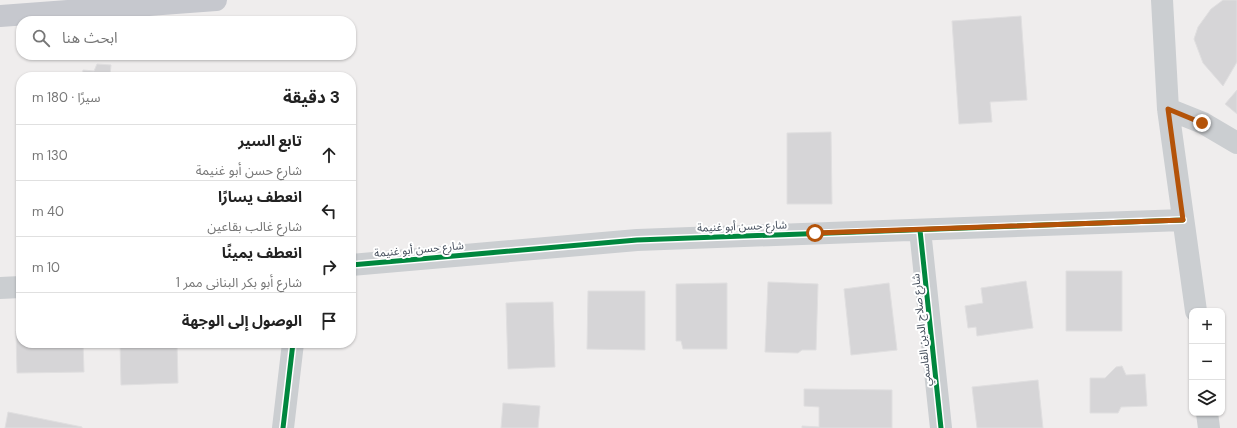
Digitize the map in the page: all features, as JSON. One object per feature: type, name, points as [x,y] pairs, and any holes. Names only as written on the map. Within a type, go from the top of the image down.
[{"type":"main road","points":[[0,16],[216,0]]},
{"type":"street","points":[[1162,0],[1168,109],[1196,308]]},
{"type":"street","points":[[1168,109],[1202,123],[1237,144]]},
{"type":"street","name":"شارع حسن أبو غنيمة","points":[[356,265],[637,240],[1183,220]]},
{"type":"street","name":"شارع صلاح الدين القاسمي","points":[[920,230],[941,428]]},
{"type":"street","points":[[0,288],[16,287]]},
{"type":"street","points":[[284,428],[292,348]]},
{"type":"street","points":[[1207,416],[1209,428]]},
{"type":"building","points":[[1223,0],[1237,0],[1237,62],[1223,86],[1203,63],[1194,39],[1198,27],[1211,9]]},
{"type":"building","points":[[1021,16],[1027,100],[990,102],[992,122],[959,124],[952,21]]},
{"type":"building","points":[[97,64],[111,65],[110,72],[83,72],[83,70],[94,71]]},
{"type":"building","points":[[1237,90],[1237,114],[1225,104]]},
{"type":"building","points":[[831,132],[832,204],[787,204],[787,133]]},
{"type":"building","points":[[1066,271],[1122,271],[1122,331],[1066,331]]},
{"type":"building","points":[[1026,281],[1033,328],[977,336],[976,327],[968,328],[965,306],[983,303],[981,288]]},
{"type":"building","points":[[768,282],[818,284],[816,350],[802,350],[798,353],[765,352]]},
{"type":"building","points":[[727,283],[727,349],[683,349],[681,341],[676,341],[676,284]]},
{"type":"building","points":[[889,283],[897,350],[851,355],[844,289]]},
{"type":"building","points":[[588,291],[645,291],[645,350],[587,349]]},
{"type":"building","points":[[553,302],[555,367],[508,369],[506,303]]},
{"type":"building","points":[[16,348],[83,348],[84,372],[17,373]]},
{"type":"building","points":[[120,348],[177,348],[178,383],[121,385]]},
{"type":"building","points":[[1122,366],[1126,375],[1145,374],[1147,406],[1121,407],[1118,413],[1090,413],[1090,378],[1105,378],[1116,367]]},
{"type":"building","points":[[1038,380],[1043,428],[977,428],[972,387]]},
{"type":"building","points":[[804,389],[892,390],[892,428],[802,428],[802,426],[819,427],[819,407],[804,406]]},
{"type":"building","points":[[503,403],[540,406],[538,428],[501,428]]},
{"type":"building","points":[[8,412],[82,427],[82,428],[5,428]]},
{"type":"cycle path","points":[[356,265],[637,240],[1183,220]]},
{"type":"cycle path","points":[[920,230],[941,428]]},
{"type":"cycle path","points":[[283,428],[292,348]]},
{"type":"route","points":[[815,233],[1183,220],[1168,109],[1202,123]]}]
